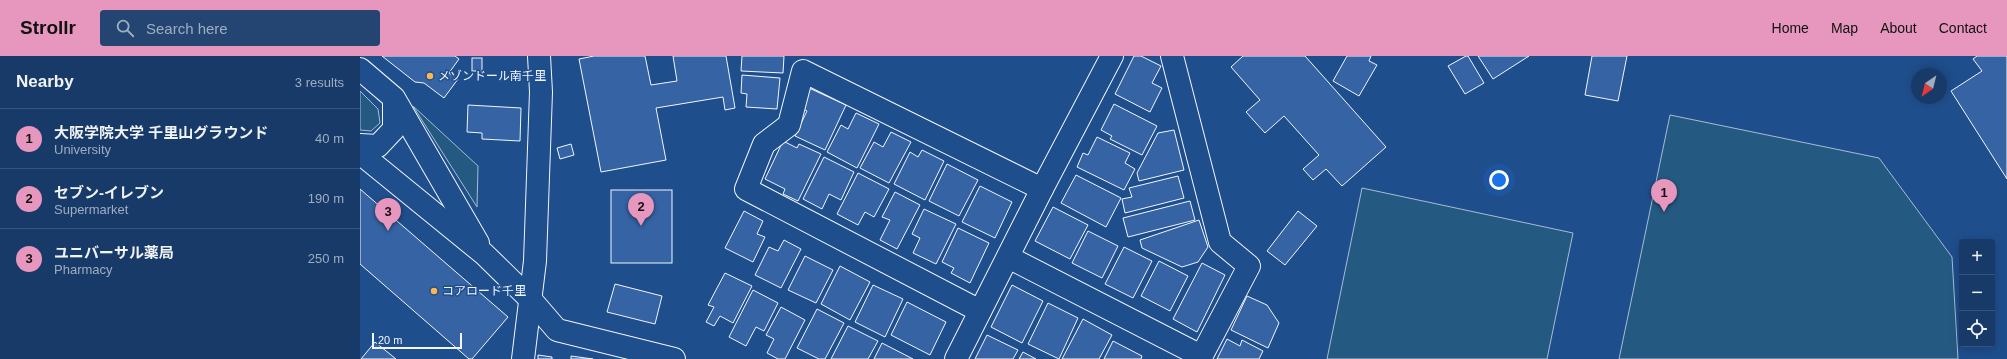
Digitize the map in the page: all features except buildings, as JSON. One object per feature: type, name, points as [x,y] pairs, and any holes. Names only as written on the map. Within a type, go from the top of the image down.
[{"type":"street","points":[[523,359],[532,301],[535,261],[541,100],[539,56]]},
{"type":"street","points":[[956,359],[1042,189],[1112,56]]},
{"type":"street","points":[[1008,257],[1200,358],[1249,266],[1220,242],[1172,56]]},
{"type":"street","points":[[360,68],[394,98],[484,254]]},
{"type":"street","points":[[980,311],[746,189],[764,144],[789,125],[803,71],[1042,189]]},
{"type":"street","points":[[360,145],[378,146],[394,129],[394,98]]},
{"type":"street","points":[[360,153],[484,254],[532,301],[557,330],[674,359]]},
{"type":"shaded area","points":[[360,91],[378,109],[380,123],[371,131],[360,130]]},
{"type":"shaded area","points":[[413,106],[478,166],[477,207]]},
{"type":"shaded area","points":[[1670,115],[1879,158],[1952,257],[1958,359],[1619,359]]},
{"type":"shaded area","points":[[1362,188],[1573,233],[1547,359],[1327,359]]},
{"type":"place","name":"メゾンドール南千里","points":[[430,76]]},
{"type":"place","name":"大阪学院大学 千里山グラウンド","points":[[1664,212]]},
{"type":"place","name":"セブン-イレブン","points":[[641,226]]},
{"type":"place","name":"ユニバーサル薬局","points":[[388,231]]},
{"type":"place","name":"コアロード千里","points":[[434,291]]}]
